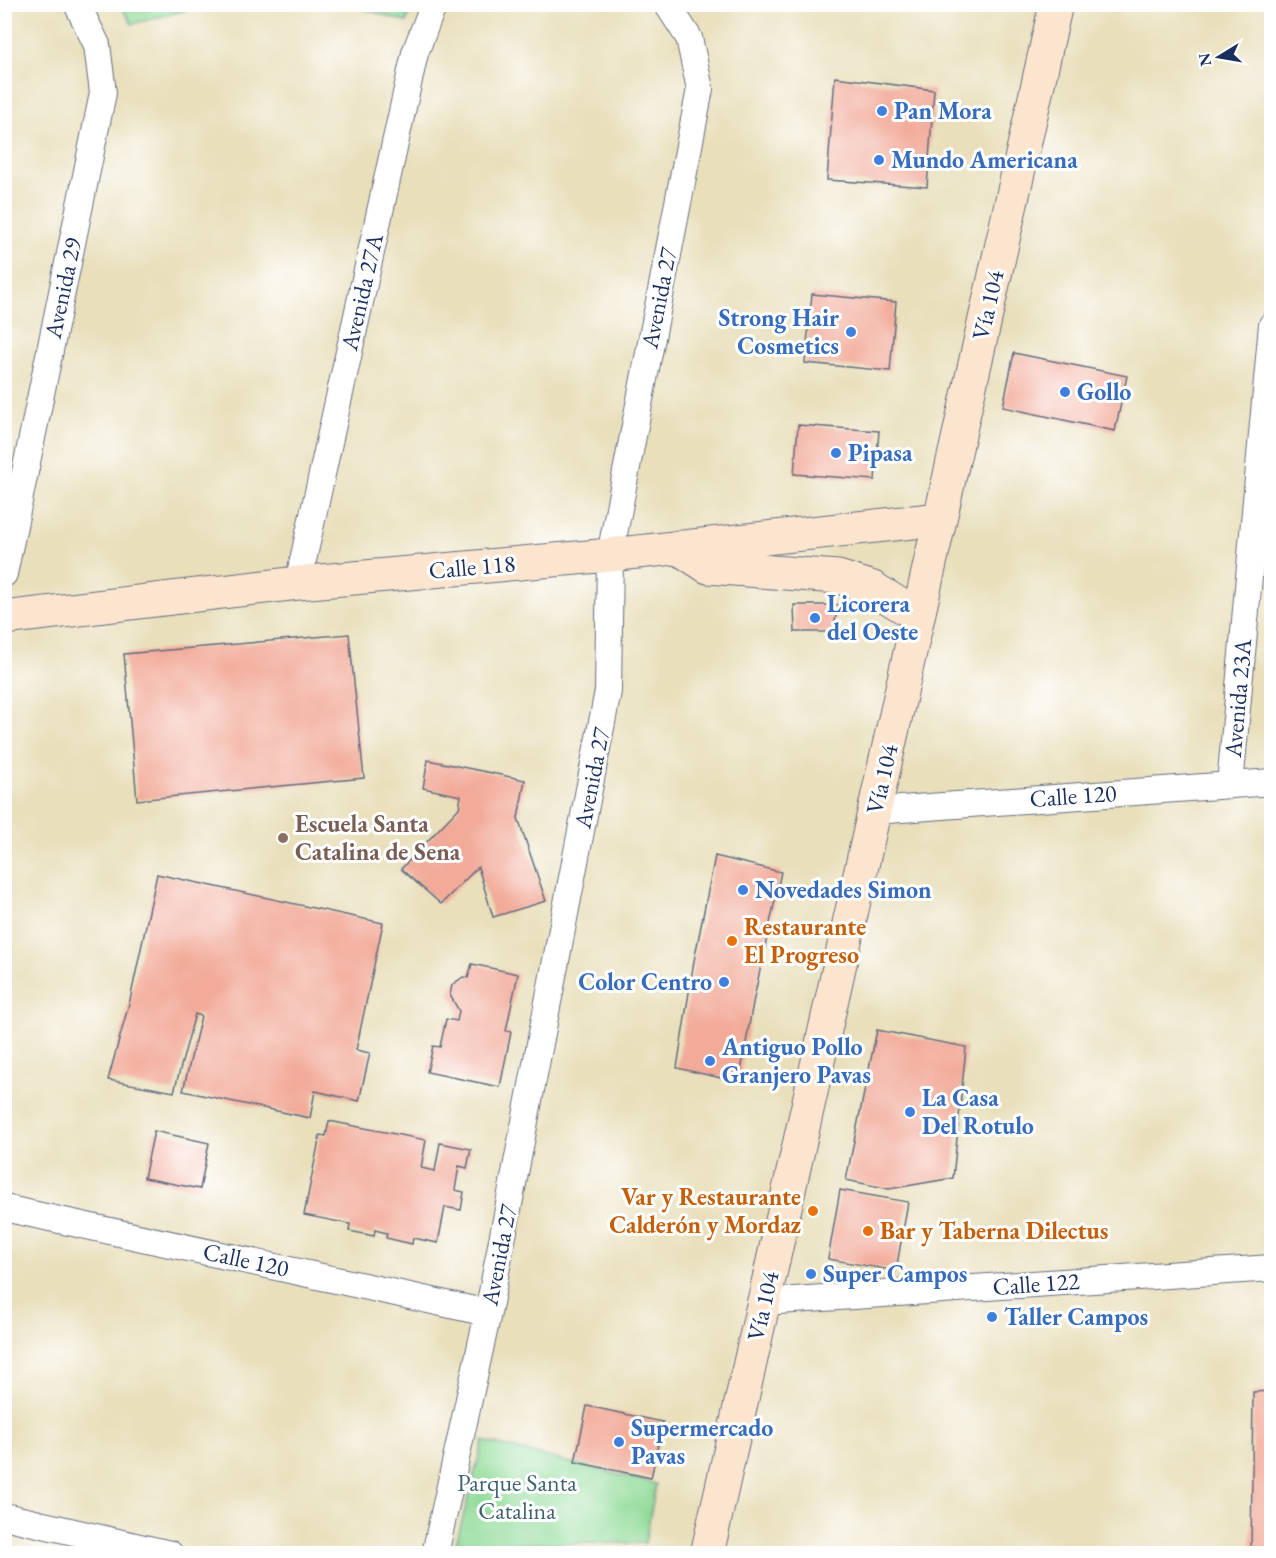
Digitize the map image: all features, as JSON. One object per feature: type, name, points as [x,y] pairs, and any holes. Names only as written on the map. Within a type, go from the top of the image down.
[{"type":"main road","name":"Vía 104","points":[[708,1553],[1056,4]]},
{"type":"main road","name":"Calle 118","points":[[4,618],[298,583],[610,555],[940,519]]},
{"type":"main road","points":[[677,547],[708,567],[838,577],[873,588],[918,616]]},
{"type":"street","name":"Avenida 29","points":[[4,574],[103,93],[97,45],[77,4]]},
{"type":"street","name":"Avenida 27A","points":[[298,583],[415,53],[431,11],[437,4]]},
{"type":"street","name":"Avenida 27","points":[[435,1554],[488,1313],[608,691],[610,555],[700,89],[689,38],[667,4]]},
{"type":"street","name":"Avenida 23A","points":[[1230,785],[1272,325]]},
{"type":"street","name":"Calle 120","points":[[874,811],[1272,782]]},
{"type":"street","name":"Calle 120","points":[[4,1208],[488,1313]]},
{"type":"street","name":"Calle 122","points":[[764,1302],[1272,1268]]},
{"type":"street","points":[[4,1516],[170,1554]]},
{"type":"street","points":[[697,1554],[708,1553]]},
{"type":"green space","points":[[120,5],[206,5],[132,24]]},
{"type":"green space","points":[[351,5],[413,5],[406,22]]},
{"type":"green space","name":"Parque Santa Catalina","points":[[483,1441],[656,1484],[645,1543],[456,1544]]},
{"type":"building","points":[[835,77],[934,90],[927,187],[827,180]]},
{"type":"building","name":"Strong Hair Cosmetics","points":[[812,294],[896,302],[890,371],[805,363]]},
{"type":"building","name":"Gollo","points":[[1014,353],[1127,376],[1115,431],[1003,407]]},
{"type":"building","name":"Pipasa","points":[[798,425],[879,431],[875,480],[794,474]]},
{"type":"building","name":"Licorera del Oeste","points":[[794,605],[839,605],[832,632],[795,632]]},
{"type":"building","points":[[349,634],[364,778],[137,800],[124,654]]},
{"type":"building","points":[[428,760],[525,780],[518,818],[546,901],[493,917],[478,867],[441,904],[401,869],[459,808],[461,796],[423,788]]},
{"type":"building","points":[[715,856],[781,872],[739,1082],[677,1068],[694,961]]},
{"type":"building","points":[[157,874],[383,923],[356,1050],[370,1053],[359,1101],[315,1091],[310,1118],[183,1091],[201,1016],[195,1014],[174,1092],[108,1080],[130,1000]]},
{"type":"building","points":[[472,964],[518,974],[506,1031],[511,1032],[500,1087],[427,1072],[433,1046],[440,1047],[446,1019],[457,1021],[459,1011],[450,995],[452,985],[463,977],[468,978]]},
{"type":"building","name":"La Casa Del Rotulo","points":[[877,1030],[966,1047],[953,1178],[889,1189],[846,1180]]},
{"type":"building","points":[[329,1121],[426,1140],[421,1168],[435,1171],[440,1143],[471,1149],[467,1168],[459,1166],[455,1190],[464,1192],[461,1210],[445,1207],[438,1243],[413,1238],[412,1244],[386,1238],[387,1233],[375,1230],[374,1236],[349,1231],[350,1224],[304,1215],[320,1135],[326,1136]]},
{"type":"building","points":[[154,1131],[209,1143],[200,1189],[144,1178]]},
{"type":"building","name":"Bar y Taberna Dilectus","points":[[840,1190],[908,1202],[896,1271],[828,1259]]},
{"type":"building","points":[[1272,1391],[1272,1554],[1251,1554],[1253,1392]]},
{"type":"building","name":"Supermercado Pavas","points":[[587,1406],[663,1422],[651,1478],[575,1462]]},
{"type":"place","name":"Pan Mora","points":[[882,111]]},
{"type":"place","name":"Mundo Americana","points":[[879,160]]},
{"type":"place","name":"Strong Hair Cosmetics","points":[[851,332]]},
{"type":"place","name":"Gollo","points":[[1065,392]]},
{"type":"place","name":"Pipasa","points":[[836,453]]},
{"type":"place","name":"Licorera del Oeste","points":[[815,618]]},
{"type":"place","name":"Escuela Santa Catalina de Sena","points":[[283,838]]},
{"type":"place","name":"Novedades Simon","points":[[743,890]]},
{"type":"place","name":"Restaurante El Progreso","points":[[732,941]]},
{"type":"place","name":"Color Centro","points":[[724,982]]},
{"type":"place","name":"Antiguo Pollo Granjero Pavas","points":[[710,1061]]},
{"type":"place","name":"La Casa Del Rotulo","points":[[910,1112]]},
{"type":"place","name":"Var y Restaurante Calderón y Mordaz","points":[[813,1211]]},
{"type":"place","name":"Bar y Taberna Dilectus","points":[[868,1231]]},
{"type":"place","name":"Super Campos","points":[[811,1274]]},
{"type":"place","name":"Taller Campos","points":[[992,1317]]},
{"type":"place","name":"Supermercado Pavas","points":[[619,1442]]}]
